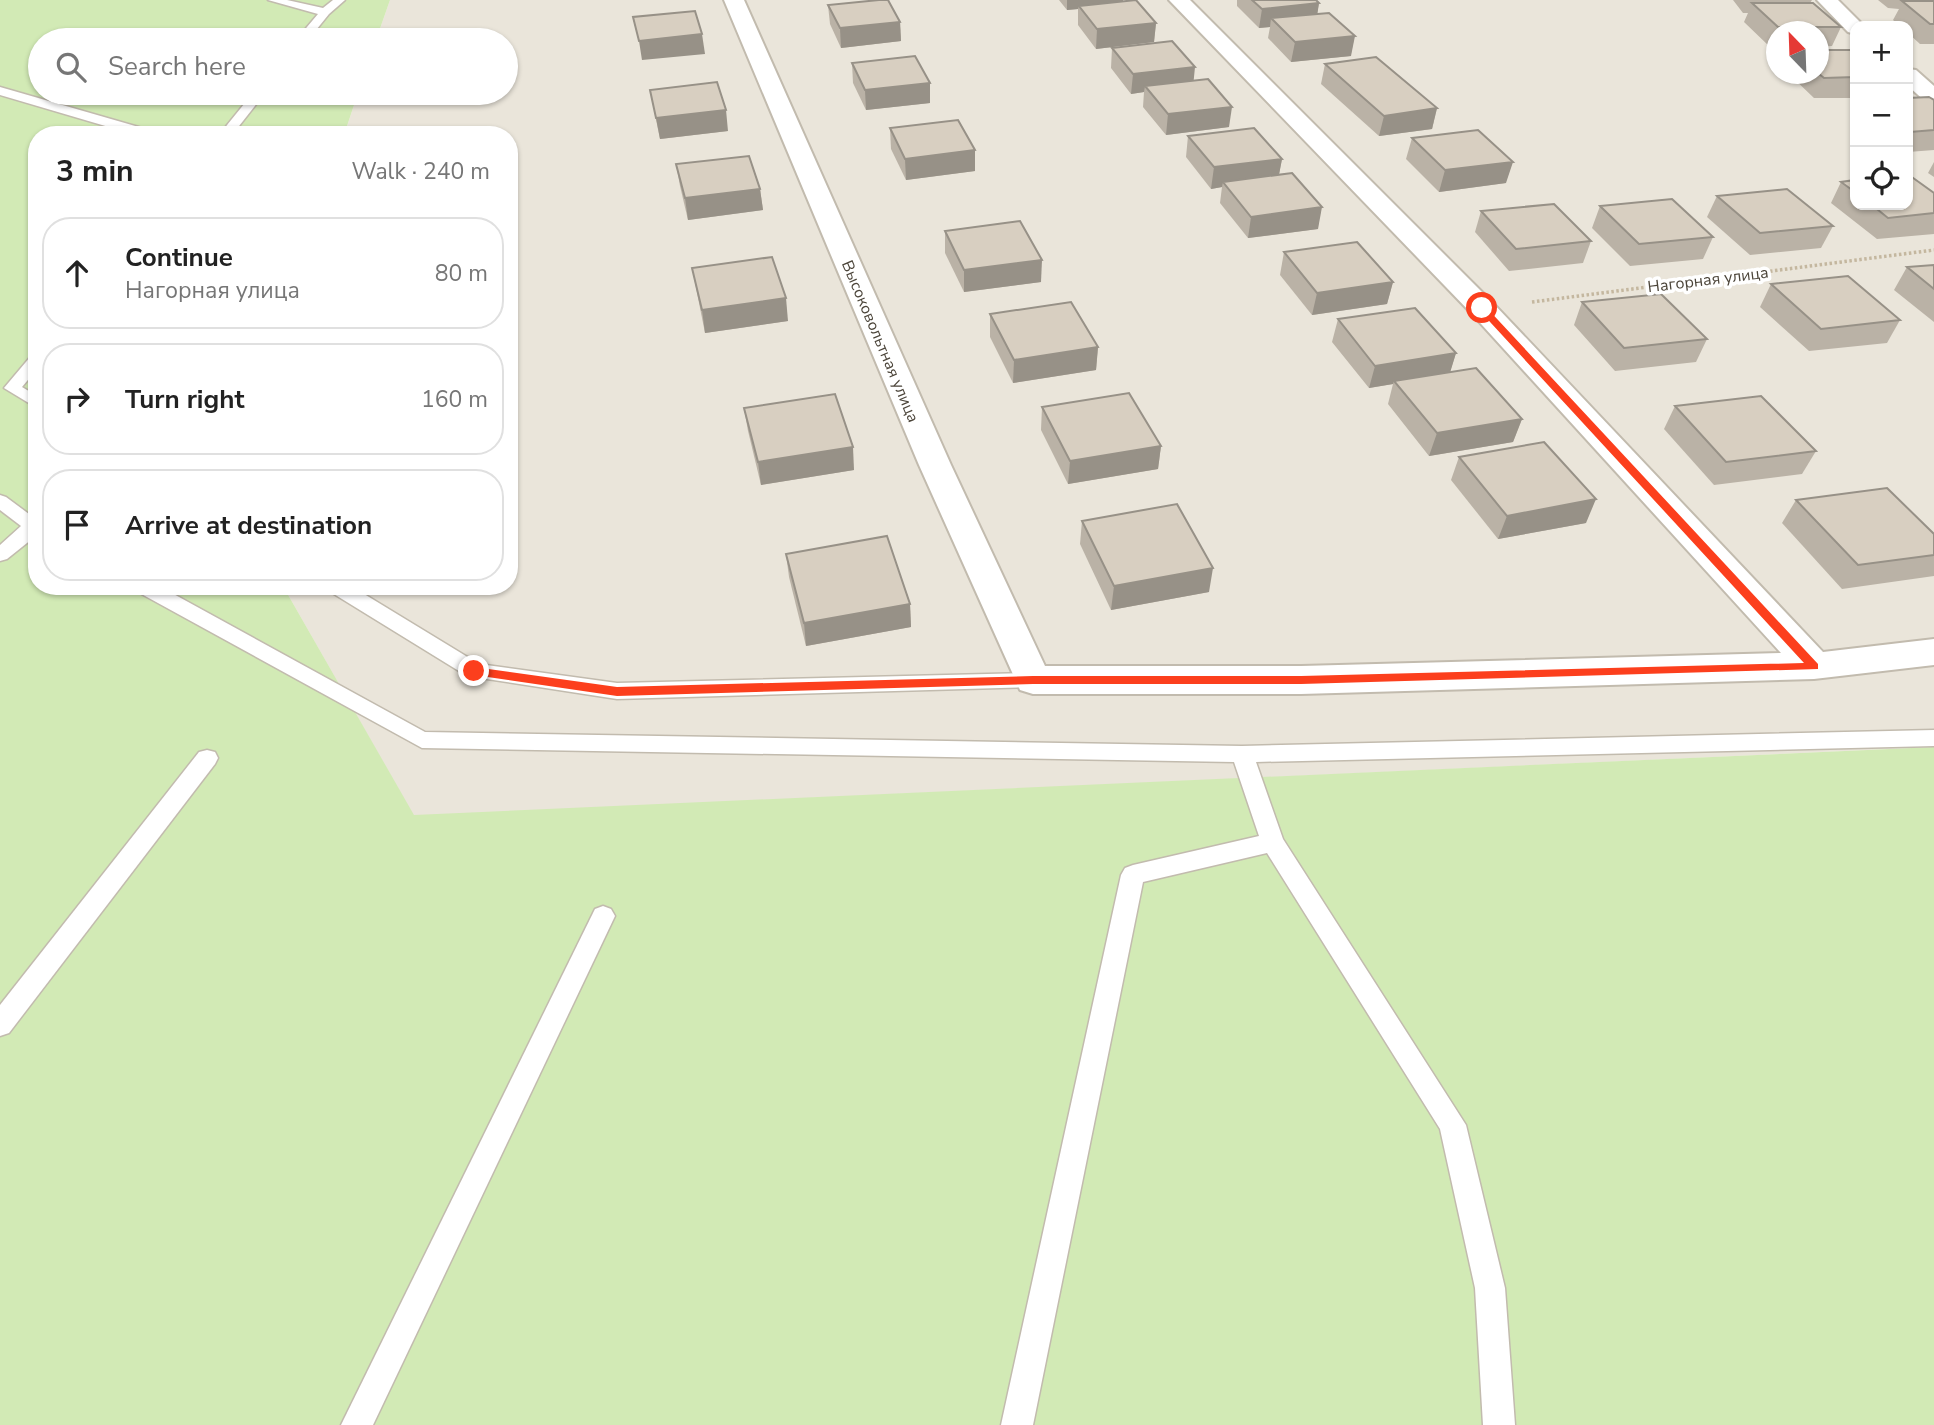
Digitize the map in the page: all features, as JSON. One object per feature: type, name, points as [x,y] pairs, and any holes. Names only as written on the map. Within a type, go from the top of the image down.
[{"type":"street","name":"Высоковольтная улица","points":[[733,0],[935,465],[1033,680]]},
{"type":"street","points":[[1179,0],[1482,308],[1814,666]]},
{"type":"street","points":[[1827,0],[1850,23]]},
{"type":"street","points":[[1913,79],[1934,97]]},
{"type":"street","points":[[1033,680],[1301,680],[1814,666],[1934,652]]},
{"type":"lane","points":[[272,0],[325,12]]},
{"type":"lane","points":[[312,28],[340,0]]},
{"type":"lane","points":[[0,91],[28,99]]},
{"type":"lane","points":[[48,105],[121,126]]},
{"type":"lane","points":[[232,126],[249,105]]},
{"type":"lane","points":[[28,369],[12,388],[28,398]]},
{"type":"lane","points":[[0,501],[28,523]]},
{"type":"lane","points":[[0,555],[28,533]]},
{"type":"lane","points":[[160,595],[422,740],[1242,754],[1934,738]]},
{"type":"lane","points":[[351,595],[474,671],[617,691],[1033,680]]},
{"type":"lane","points":[[1242,754],[1273,842],[1453,1125],[1490,1288],[1499,1425]]},
{"type":"lane","points":[[0,1025],[207,758]]},
{"type":"lane","points":[[1017,1425],[1133,875],[1273,842]]},
{"type":"lane","points":[[357,1425],[603,916]]},
{"type":"path","name":"Нагорная улица","points":[[1482,308],[1934,250]]},
{"type":"shaded area","points":[[390,0],[1934,0],[1934,747],[414,816],[288,595],[518,595],[518,126],[347,126],[354,105],[518,105],[518,28],[380,28]]},
{"type":"green space","points":[[0,0],[390,0],[380,28],[28,28],[28,105],[354,105],[347,126],[28,126],[28,595],[288,595],[414,815],[1934,747],[1934,1425],[0,1425]]},
{"type":"building","points":[[888,0],[900,22],[840,28],[828,5]]},
{"type":"building","points":[[1136,0],[1156,23],[1097,29],[1079,6]]},
{"type":"building","points":[[1252,0],[1316,0],[1319,3],[1262,9]]},
{"type":"building","points":[[1902,1],[1934,1],[1934,24],[1930,24]]},
{"type":"building","points":[[1752,3],[1813,3],[1841,27],[1829,27],[1829,21],[1772,21]]},
{"type":"building","points":[[695,11],[702,34],[639,41],[633,17]]},
{"type":"building","points":[[1329,13],[1355,36],[1295,42],[1271,18]]},
{"type":"building","points":[[1172,41],[1195,67],[1133,74],[1112,48]]},
{"type":"building","points":[[1829,50],[1850,50],[1850,77],[1829,78]]},
{"type":"building","points":[[915,56],[930,83],[865,90],[852,63]]},
{"type":"building","points":[[1376,57],[1437,108],[1384,116],[1325,64]]},
{"type":"building","points":[[1208,79],[1232,107],[1168,114],[1145,86]]},
{"type":"building","points":[[717,82],[726,110],[656,118],[650,90]]},
{"type":"building","points":[[1929,97],[1934,100],[1934,130],[1913,132],[1913,98]]},
{"type":"building","points":[[958,120],[975,150],[905,159],[890,128]]},
{"type":"building","points":[[1254,128],[1282,159],[1214,167],[1188,136]]},
{"type":"building","points":[[1478,130],[1513,162],[1445,170],[1412,138]]},
{"type":"building","points":[[749,156],[760,189],[685,198],[676,164]]},
{"type":"building","points":[[1292,173],[1322,207],[1251,217],[1223,182]]},
{"type":"building","points":[[1913,178],[1934,193],[1934,213],[1888,218],[1878,210],[1913,210]]},
{"type":"building","points":[[1850,181],[1850,188],[1841,182]]},
{"type":"building","points":[[1787,189],[1833,226],[1760,233],[1717,196]]},
{"type":"building","points":[[1672,199],[1713,237],[1639,244],[1600,206]]},
{"type":"building","points":[[1554,204],[1591,241],[1516,249],[1481,211]]},
{"type":"building","points":[[1020,221],[1042,260],[964,270],[945,231]]},
{"type":"building","points":[[1357,242],[1393,282],[1317,293],[1284,252]]},
{"type":"building","points":[[772,257],[786,298],[702,310],[692,268]]},
{"type":"building","points":[[1934,265],[1934,289],[1907,267]]},
{"type":"building","points":[[1848,276],[1900,320],[1821,329],[1771,284]]},
{"type":"building","points":[[1661,294],[1707,339],[1624,348],[1582,302]]},
{"type":"building","points":[[1071,302],[1098,347],[1014,360],[990,314]]},
{"type":"building","points":[[1415,308],[1456,353],[1375,366],[1338,319]]},
{"type":"building","points":[[1476,368],[1522,419],[1437,433],[1394,381]]},
{"type":"building","points":[[1129,393],[1161,446],[1070,461],[1042,407]]},
{"type":"building","points":[[835,394],[853,447],[758,462],[744,408]]},
{"type":"building","points":[[1761,396],[1816,451],[1726,462],[1675,406]]},
{"type":"building","points":[[1544,442],[1596,499],[1507,516],[1459,457]]},
{"type":"building","points":[[1887,488],[1934,534],[1934,555],[1858,565],[1796,500]]},
{"type":"building","points":[[1177,504],[1213,568],[1114,586],[1082,521]]},
{"type":"building","points":[[887,536],[910,604],[804,623],[786,554]]},
{"type":"route","points":[[474,671],[617,691],[1033,680],[1301,680],[1814,666],[1482,308]]}]
